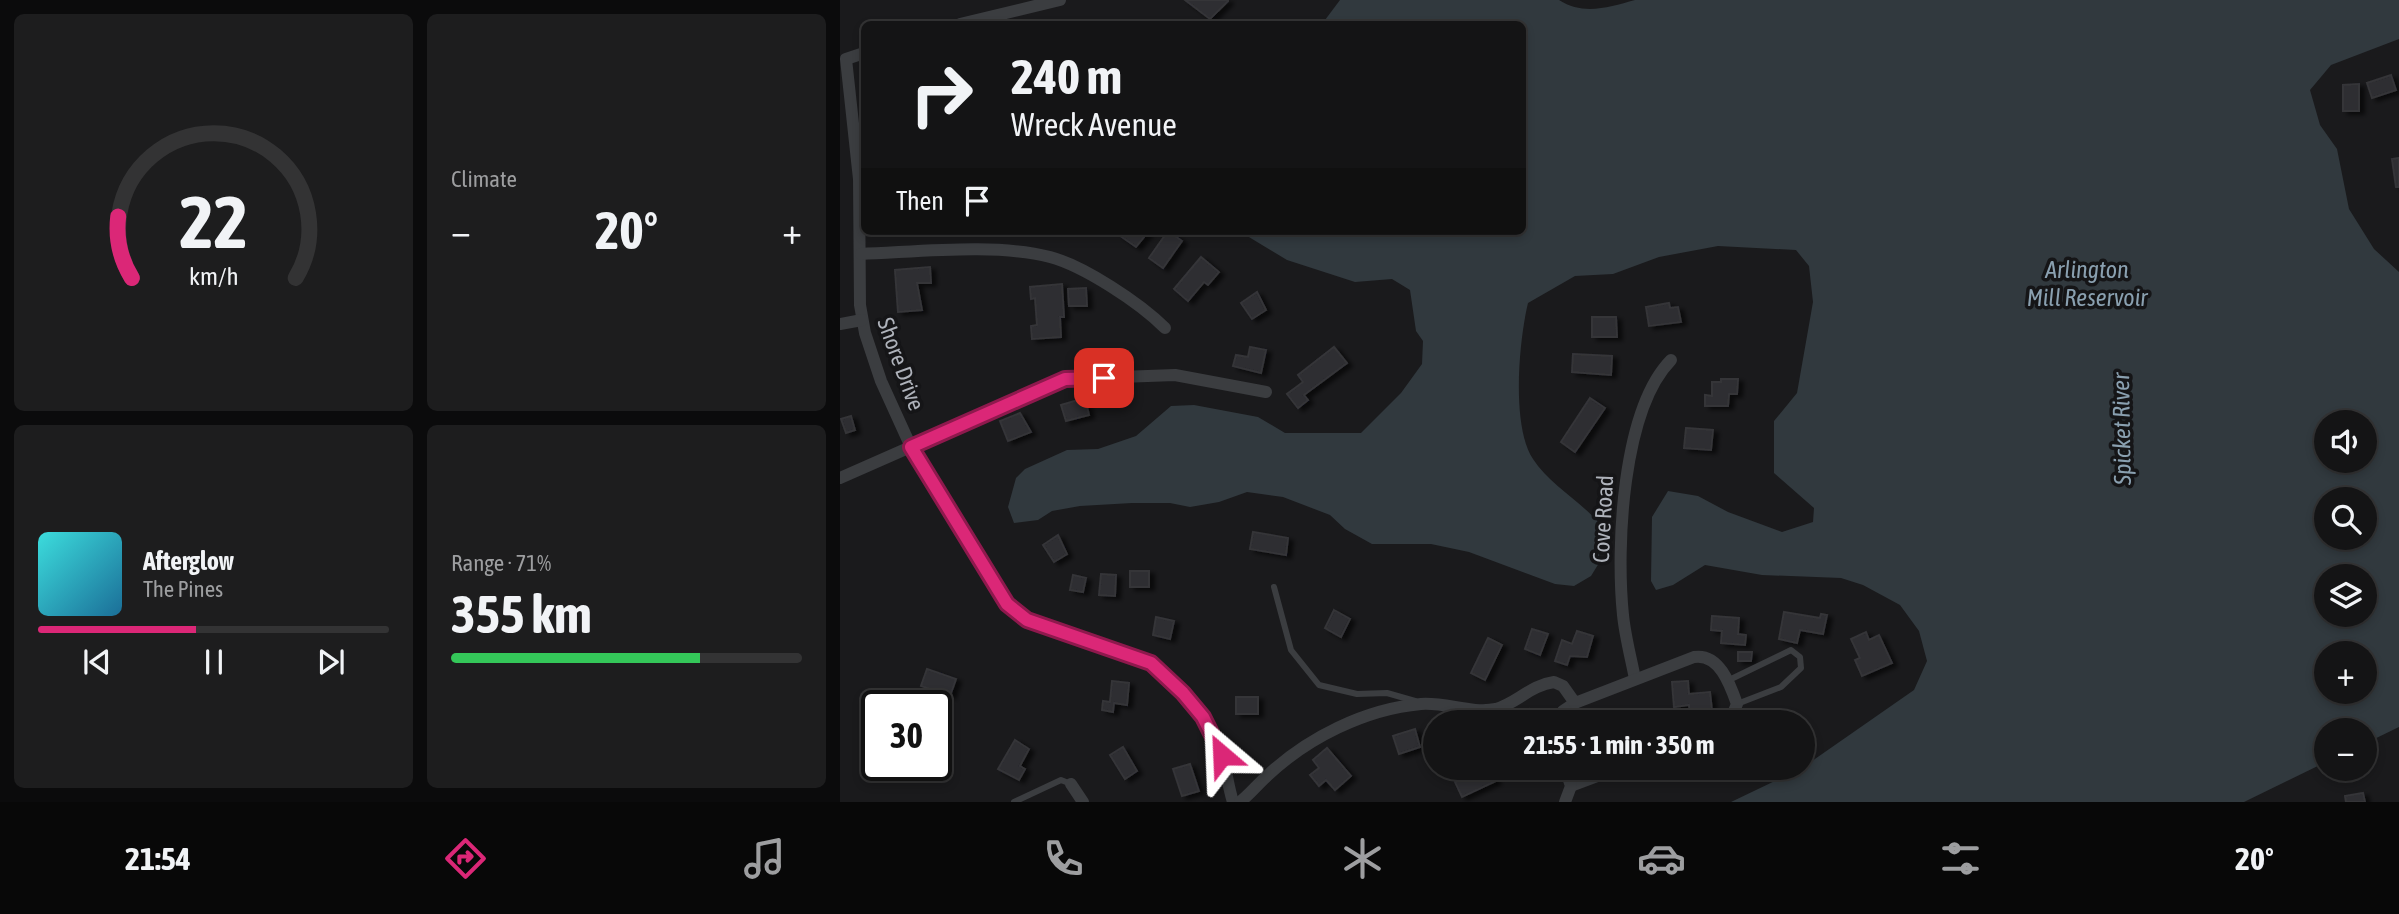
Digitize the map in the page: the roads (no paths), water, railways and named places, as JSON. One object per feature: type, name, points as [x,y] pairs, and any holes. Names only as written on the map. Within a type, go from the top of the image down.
[{"type":"street","points":[[972,21],[1060,0]]},
{"type":"street","name":"Shore Drive","points":[[861,54],[843,60],[859,179],[862,320],[881,381],[911,447],[993,581],[1016,613],[1040,626],[1138,656],[1151,663],[1183,693],[1217,741],[1234,802]]},
{"type":"street","points":[[861,254],[994,251],[1051,257],[1115,289],[1165,328]]},
{"type":"street","points":[[840,324],[862,320]]},
{"type":"street","name":"Cove Road","points":[[1635,679],[1623,616],[1624,491],[1639,423],[1667,364]]},
{"type":"street","points":[[840,478],[1065,379],[1175,375],[1266,391]]},
{"type":"street","points":[[1564,710],[1575,703],[1635,679],[1702,656],[1714,661],[1737,704],[1736,710]]},
{"type":"street","points":[[1240,802],[1291,757],[1333,731],[1365,717],[1423,704],[1485,710],[1497,708],[1535,687],[1554,681],[1563,686],[1575,703]]},
{"type":"street","points":[[1565,802],[1571,786],[1569,780]]},
{"type":"street","points":[[1571,786],[1587,780]]},
{"type":"street","points":[[1071,784],[1083,802]]},
{"type":"lane","points":[[1274,587],[1291,650],[1319,685],[1357,694],[1387,693],[1423,704]]},
{"type":"lane","points":[[1726,681],[1791,650],[1800,657],[1801,668],[1781,687],[1737,704]]},
{"type":"lane","points":[[1014,802],[1061,780],[1071,784]]},
{"type":"water","name":"Arlington Mill Reservoir","points":[[1340,0],[1559,0],[1578,8],[1597,9],[1635,0],[2399,0],[2399,39],[2331,65],[2310,90],[2320,125],[2337,149],[2349,209],[2374,249],[2399,272],[2399,727],[2377,738],[2377,718],[2314,718],[2314,768],[2244,802],[1731,802],[1777,780],[1815,780],[1815,759],[1914,690],[1927,661],[1919,631],[1900,605],[1863,585],[1841,578],[1762,575],[1705,565],[1673,585],[1656,590],[1651,581],[1652,517],[1668,491],[1698,496],[1728,512],[1782,532],[1813,522],[1814,508],[1774,473],[1774,421],[1797,393],[1813,302],[1809,266],[1796,250],[1718,246],[1659,257],[1613,274],[1575,276],[1528,303],[1519,382],[1519,405],[1526,444],[1533,459],[1547,476],[1599,523],[1599,563],[1591,576],[1574,586],[1555,584],[1469,552],[1431,544],[1372,544],[1345,529],[1330,515],[1283,497],[1247,492],[1219,502],[1190,507],[1170,503],[1080,506],[1052,511],[1038,520],[1014,523],[1008,507],[1016,478],[1025,469],[1067,450],[1098,449],[1136,436],[1171,406],[1194,405],[1258,417],[1285,433],[1361,433],[1401,393],[1422,364],[1423,341],[1416,331],[1410,290],[1392,279],[1355,282],[1287,260],[1246,235],[1526,235],[1526,21],[1324,21]]},
{"type":"water label","name":"Spicket River","points":[[2122,429]]}]
